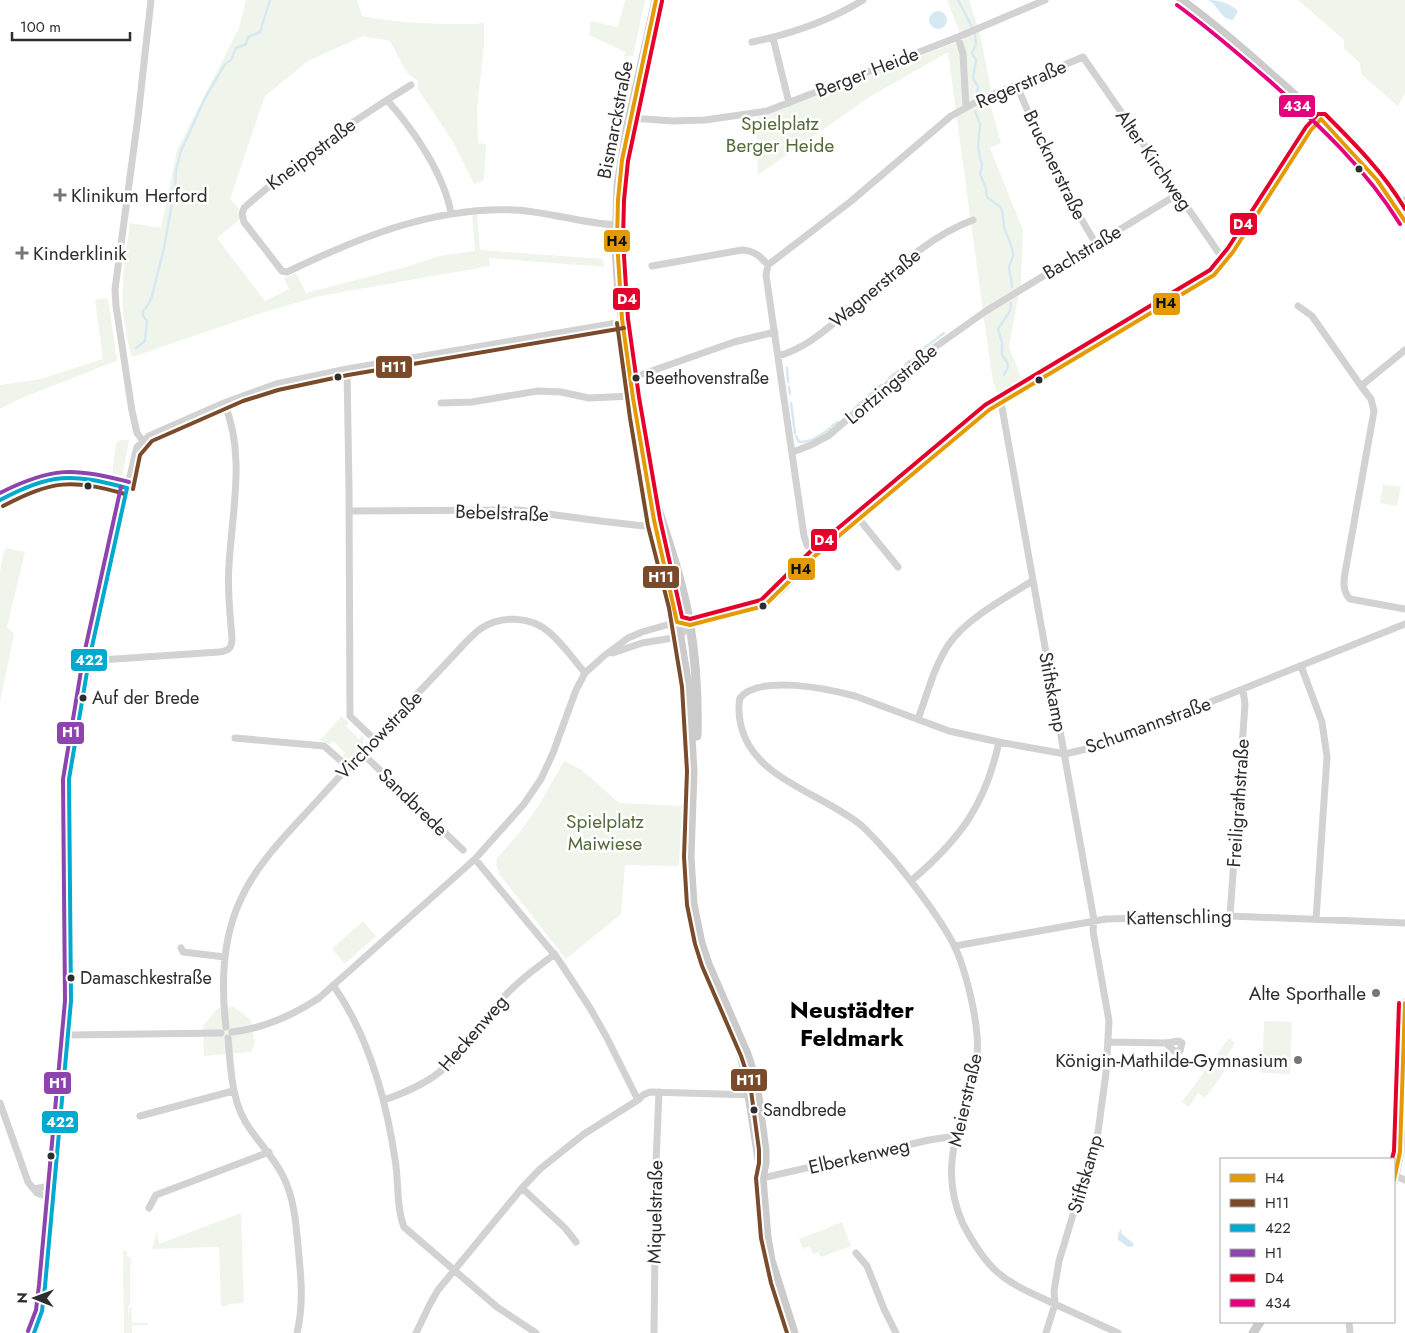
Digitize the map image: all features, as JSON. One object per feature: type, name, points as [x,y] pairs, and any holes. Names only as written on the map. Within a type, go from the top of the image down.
[{"type":"main road","name":"Bismarckstraße","points":[[656,0],[630,118],[618,185],[616,248],[633,396],[654,525],[677,622],[688,686],[694,771]]},
{"type":"main road","points":[[1181,0],[1242,48],[1321,119],[1367,167],[1398,208],[1405,221]]},
{"type":"main road","name":"Bismarckstraße","points":[[647,478],[663,524],[690,625],[694,649],[697,710],[690,857],[693,904],[701,943],[729,1015],[754,1095],[766,1230],[771,1260],[794,1333]]},
{"type":"main road","points":[[1395,1178],[1400,1152],[1403,1112],[1405,1003]]},
{"type":"street","points":[[142,441],[137,433],[132,411],[115,289],[138,117],[151,0]]},
{"type":"street","points":[[752,42],[773,38],[816,24],[863,0]]},
{"type":"street","name":"Berger Heide","points":[[630,118],[673,121],[705,120],[768,111],[958,37],[1041,1]]},
{"type":"street","points":[[816,555],[807,545],[804,536],[766,275],[768,265],[850,202],[951,116],[963,109],[963,54],[958,37]]},
{"type":"street","points":[[773,38],[790,103]]},
{"type":"street","name":"Regerstraße","points":[[963,109],[1083,58]]},
{"type":"street","name":"Alter Kirchweg","points":[[1083,58],[1226,262]]},
{"type":"street","name":"Kneippstraße","points":[[411,86],[350,124],[313,150],[244,208],[242,214],[244,222],[282,271],[287,272],[357,240],[451,214]]},
{"type":"street","name":"Brucknerstraße","points":[[1017,86],[1067,196],[1096,244]]},
{"type":"street","points":[[387,100],[406,125],[433,167],[447,194],[451,214],[475,210],[516,210],[616,225]]},
{"type":"street","points":[[68,1035],[227,1033],[256,1028],[283,1019],[319,998],[475,859],[524,804],[541,778],[553,753],[576,690],[585,673],[605,655],[628,638],[642,632],[677,622],[690,625],[764,606],[816,555],[989,410],[1214,275],[1226,262],[1311,130],[1321,119]]},
{"type":"street","name":"Bachstraße","points":[[986,311],[1178,194]]},
{"type":"street","points":[[1398,208],[1405,200]]},
{"type":"street","name":"Wagnerstraße","points":[[778,356],[791,352],[814,339],[918,251],[942,235],[973,220]]},
{"type":"street","points":[[652,266],[742,250],[759,254],[768,265]]},
{"type":"street","points":[[1298,306],[1312,316],[1371,399],[1374,411],[1347,562],[1344,588],[1346,595],[1350,599],[1405,609]]},
{"type":"street","name":"Lortzingstraße","points":[[793,452],[828,436],[914,362],[986,311]]},
{"type":"street","points":[[34,1333],[43,1305],[68,1035],[71,977],[69,779],[89,660],[134,453],[137,447],[149,436],[224,403],[276,384],[347,369],[623,322]]},
{"type":"street","points":[[643,374],[734,342],[775,332]]},
{"type":"street","points":[[1361,386],[1405,350]]},
{"type":"street","points":[[347,369],[350,716],[375,740]]},
{"type":"street","points":[[440,403],[472,402],[538,391],[561,392],[590,398],[633,396]]},
{"type":"street","name":"Stiftskamp","points":[[1000,402],[1094,920],[1093,931],[1107,1012],[1109,1042],[1098,1132],[1059,1260],[1054,1291],[1055,1304],[1046,1333]]},
{"type":"street","points":[[89,660],[219,652],[227,651],[230,648],[232,638],[228,568],[236,462],[232,427],[224,403]]},
{"type":"street","points":[[0,500],[36,482],[60,477],[83,478],[127,488]]},
{"type":"street","name":"Bebelstraße","points":[[349,511],[519,510],[644,526],[654,525]]},
{"type":"street","points":[[859,519],[898,567]]},
{"type":"street","points":[[918,719],[942,656],[955,636],[983,614],[1032,582]]},
{"type":"street","name":"Virchowstraße","points":[[298,1333],[301,1315],[302,1280],[295,1213],[288,1188],[276,1163],[243,1118],[233,1091],[223,991],[225,957],[227,940],[233,920],[248,884],[272,852],[348,767],[479,629],[498,621],[515,619],[541,626],[557,639],[585,673]]},
{"type":"street","name":"Schumannstraße","points":[[740,698],[751,688],[773,684],[837,692],[855,696],[955,732],[1065,754],[1103,745],[1405,624]]},
{"type":"street","points":[[605,655],[642,643],[679,636],[690,625]]},
{"type":"street","points":[[1301,666],[1318,707],[1326,748],[1316,920]]},
{"type":"street","name":"Freiligrathstraße","points":[[1230,916],[1245,704],[1243,690]]},
{"type":"street","name":"Meierstraße","points":[[740,698],[739,712],[744,736],[755,756],[772,770],[846,814],[863,827],[911,881],[954,946],[966,980],[977,1027],[978,1040],[977,1057],[951,1156],[951,1182],[960,1216],[976,1247],[996,1272],[1006,1279],[1118,1333]]},
{"type":"street","points":[[235,738],[324,746],[348,767]]},
{"type":"street","points":[[911,881],[953,842],[974,812],[988,783],[999,742]]},
{"type":"street","name":"Sandbrede","points":[[362,753],[464,850]]},
{"type":"street","points":[[475,859],[555,954],[598,1022],[638,1100]]},
{"type":"street","name":"Kattenschling","points":[[954,946],[1094,920],[1142,917],[1230,916],[1405,923]]},
{"type":"street","points":[[181,948],[183,952],[225,957]]},
{"type":"street","name":"Heckenweg","points":[[384,1100],[417,1086],[442,1071],[513,987],[555,954]]},
{"type":"street","points":[[333,985],[341,995],[360,1033],[384,1100],[397,1171],[401,1219],[404,1227],[497,1307],[536,1333]]},
{"type":"street","points":[[1109,1042],[1166,1043]]},
{"type":"street","points":[[140,1116],[233,1091]]},
{"type":"street","points":[[416,1333],[430,1304],[453,1270],[522,1188],[540,1169],[584,1134],[638,1100],[646,1099],[659,1092],[754,1095]]},
{"type":"street","name":"Miquelstraße","points":[[654,1333],[656,1162],[659,1092]]},
{"type":"street","points":[[0,1103],[28,1182],[37,1193],[53,1199]]},
{"type":"street","name":"Elberkenweg","points":[[762,1178],[929,1140],[956,1137]]},
{"type":"street","points":[[149,1208],[156,1195],[269,1152]]},
{"type":"street","points":[[1395,1178],[1405,1180]]},
{"type":"street","points":[[34,1189],[54,1185]]},
{"type":"street","points":[[522,1188],[565,1228],[576,1242]]},
{"type":"street","points":[[856,1253],[867,1266],[884,1310],[896,1333]]},
{"type":"green space","points":[[246,0],[357,0],[362,16],[377,19],[434,24],[477,24],[484,22],[484,45],[477,109],[478,143],[486,144],[484,180],[474,184],[453,142],[418,89],[418,81],[407,73],[390,41],[363,36],[308,61],[265,96],[230,199],[240,209],[237,213],[240,219],[217,238],[265,301],[289,289],[284,278],[296,273],[306,293],[406,267],[439,256],[475,251],[472,213],[477,213],[480,250],[603,259],[604,267],[489,258],[490,266],[320,296],[261,313],[132,357],[124,322],[123,306],[124,274],[130,223],[161,228],[177,150],[239,28]]},
{"type":"green space","points":[[625,0],[645,0],[633,56],[624,56],[625,52],[589,35],[591,21],[618,27]]},
{"type":"green space","name":"Spielplatz Berger Heide","points":[[947,0],[969,0],[980,33],[991,91],[987,93],[1001,143],[990,148],[1023,230],[1021,281],[1009,347],[1024,384],[999,398],[993,382],[948,52],[868,98],[758,175],[756,118],[963,41]]},
{"type":"green space","points":[[1298,0],[1405,0],[1405,93],[1398,106],[1361,74],[1360,63],[1344,49],[1344,40]]},
{"type":"green space","points":[[108,298],[117,361],[32,394],[0,409],[0,385],[41,379],[103,359],[95,300]]},
{"type":"green space","points":[[120,440],[129,440],[122,478],[112,476],[116,443]]},
{"type":"green space","points":[[1383,484],[1401,487],[1397,506],[1380,503]]},
{"type":"green space","points":[[5,548],[25,552],[7,627],[14,634],[0,703],[0,571]]},
{"type":"green space","points":[[342,716],[349,723],[346,726],[359,739],[363,735],[364,738],[361,748],[350,758],[342,757],[345,753],[333,741],[329,744],[320,740]]},
{"type":"green space","name":"Spielplatz Maiwiese","points":[[564,761],[582,770],[619,803],[682,806],[679,866],[625,865],[621,914],[566,959],[500,875],[496,865],[497,858],[520,832],[539,805]]},
{"type":"green space","points":[[363,921],[376,936],[345,964],[332,949]]},
{"type":"green space","points":[[234,1007],[251,1020],[255,1044],[251,1052],[204,1056],[203,1026],[218,1008]]},
{"type":"green space","points":[[1264,1021],[1292,1022],[1290,1074],[1262,1073]]},
{"type":"green space","points":[[1229,1038],[1235,1043],[1226,1057],[1232,1061],[1205,1098],[1198,1093],[1189,1107],[1182,1102]]},
{"type":"green space","points":[[241,1213],[244,1303],[221,1306],[219,1247],[152,1249],[157,1231],[159,1244]]},
{"type":"green space","points":[[842,1222],[851,1246],[821,1257],[818,1252],[813,1254],[810,1246],[803,1249],[799,1239]]},
{"type":"green space","points":[[123,1251],[127,1251],[127,1256],[130,1257],[132,1262],[130,1267],[128,1319],[129,1307],[131,1307],[132,1323],[148,1323],[148,1325],[129,1326],[132,1326],[132,1333],[124,1333]]},
{"type":"shaded area","points":[[1207,0],[1224,2],[1238,11],[1233,20],[1228,19]]},
{"type":"shaded area","points":[[938,11],[944,14],[947,20],[944,26],[938,29],[932,26],[929,20],[932,14]]},
{"type":"shaded area","points":[[1121,1229],[1122,1234],[1134,1246],[1128,1247],[1118,1240],[1118,1234]]},
{"type":"waterway","points":[[136,348],[145,341],[147,321],[143,316],[143,311],[152,296],[164,248],[175,187],[176,170],[181,151],[205,98],[225,64],[231,60],[236,48],[246,44],[248,37],[260,32],[270,0]]},
{"type":"waterway","points":[[958,0],[972,27]]},
{"type":"waterway","points":[[975,34],[976,44],[972,53],[976,60],[973,78],[978,87],[977,94]]},
{"type":"waterway","points":[[975,111],[980,124],[978,148],[982,165],[980,174],[986,188],[987,197],[1000,207],[1002,212],[1004,227],[1013,253],[1009,267],[1012,287]]},
{"type":"waterway","points":[[1004,375],[1008,367],[1002,355],[1002,343],[998,329],[1010,311],[1011,303]]},
{"type":"waterway","points":[[919,352],[944,333]]},
{"type":"waterway","points":[[906,364],[909,361]]},
{"type":"waterway","points":[[787,368],[788,382]]},
{"type":"waterway","points":[[889,378],[902,368]]},
{"type":"waterway","points":[[869,395],[881,385]]},
{"type":"waterway","points":[[789,387],[790,394]]},
{"type":"waterway","points":[[854,409],[866,398]]},
{"type":"waterway","points":[[791,403],[795,433]]},
{"type":"waterway","points":[[832,426],[838,422]]},
{"type":"waterway","points":[[796,436],[799,442],[808,441],[830,428]]},
{"type":"transit line","name":"H4","points":[[656,0],[622,160],[617,240],[622,319],[633,398],[654,520],[677,622],[690,625],[764,606],[816,555],[989,410],[1214,275],[1233,252],[1311,130],[1321,119]]},
{"type":"transit line","name":"D4","points":[[662,1],[628,161],[624,200],[623,240],[628,319],[639,397],[660,519],[682,617],[690,619],[761,600],[812,550],[985,405],[1210,270],[1228,248],[1306,127],[1318,114],[1325,114],[1358,147],[1388,183],[1405,209]]},
{"type":"transit line","name":"434","points":[[1177,5],[1249,63],[1325,132],[1372,185],[1400,224]]},
{"type":"transit line","name":"H4","points":[[1321,119],[1377,180],[1405,221]]},
{"type":"transit line","name":"H11","points":[[617,323],[648,526],[669,608],[682,687],[687,771],[684,857],[687,905],[695,944],[702,966],[741,1056],[750,1083],[759,1150],[756,1178],[761,1238],[771,1283],[787,1333]]},
{"type":"transit line","name":"H11","points":[[133,489],[140,455],[152,441],[243,401],[278,390],[348,375],[624,328]]},
{"type":"transit line","name":"H1","points":[[0,493],[34,478],[63,472],[93,474],[129,482]]},
{"type":"transit line","name":"422","points":[[0,500],[48,480],[62,478],[91,480],[127,488]]},
{"type":"transit line","name":"H11","points":[[3,506],[36,491],[62,485],[76,484],[125,494]]},
{"type":"transit line","name":"H1","points":[[28,1331],[36,1310],[39,1285],[65,1001],[63,779],[83,659],[121,487]]},
{"type":"transit line","name":"422","points":[[34,1333],[42,1311],[45,1286],[71,1001],[69,779],[89,660],[127,488]]},
{"type":"transit line","name":"D4","points":[[1392,1158],[1399,1003]]},
{"type":"transit line","name":"H4","points":[[1395,1175],[1400,1152],[1405,1003]]},
{"type":"place","name":"Klinikum Herford","points":[[60,195]]},
{"type":"place","name":"Kinderklinik","points":[[22,253]]},
{"type":"place","name":"Beethovenstraße","points":[[636,378]]},
{"type":"place","name":"Auf der Brede","points":[[83,698]]},
{"type":"place","name":"Damaschkestraße","points":[[71,978]]},
{"type":"place","name":"Alte Sporthalle","points":[[1376,993]]},
{"type":"place","name":"Königin-Mathilde-Gymnasium","points":[[1298,1060]]},
{"type":"place","name":"Sandbrede","points":[[754,1110]]},
{"type":"district","name":"Neustädter Feldmark","points":[[852,1023]]}]
